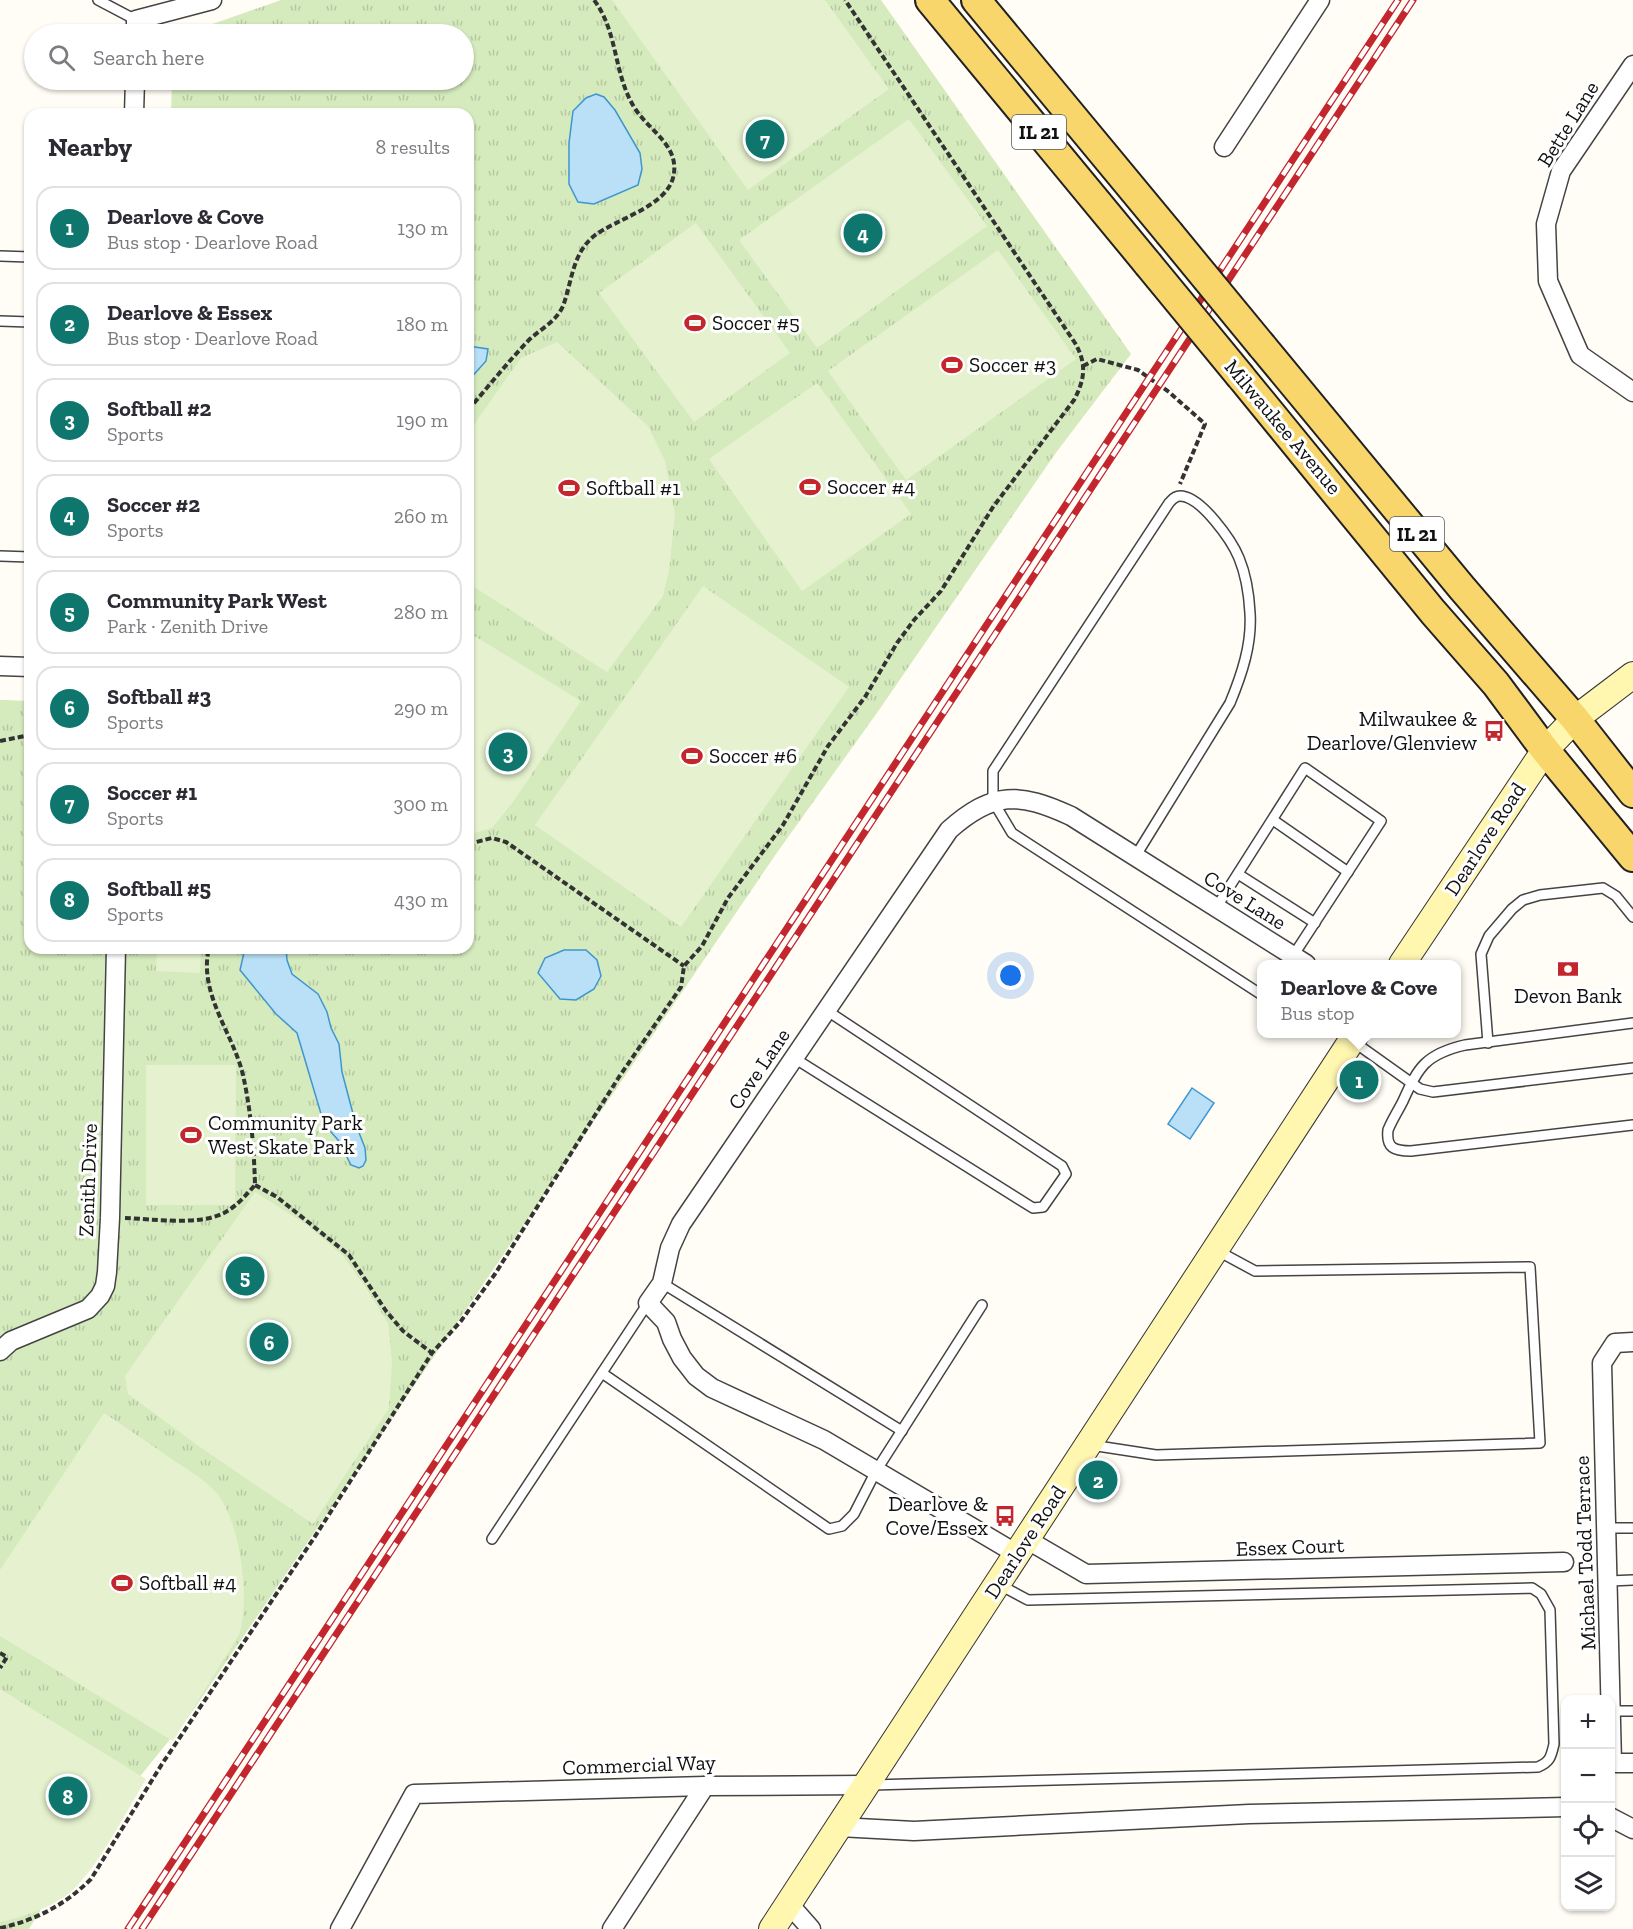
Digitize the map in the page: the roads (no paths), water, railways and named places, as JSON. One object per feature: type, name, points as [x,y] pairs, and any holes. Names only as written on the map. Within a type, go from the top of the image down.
[{"type":"main road","name":"Milwaukee Avenue","points":[[930,0],[1433,612],[1496,684],[1545,750],[1633,857]]},
{"type":"main road","name":"Milwaukee Avenue","points":[[976,0],[1462,588],[1575,719],[1633,793]]},
{"type":"main road","name":"Dearlove Road","points":[[1405,960],[1545,750],[1575,719],[1633,675]]},
{"type":"main road","name":"Dearlove Road","points":[[772,1929],[1353,1038]]},
{"type":"street","points":[[144,24],[212,0]]},
{"type":"street","points":[[1224,147],[1320,0]]},
{"type":"street","name":"Bette Lane","points":[[1633,65],[1561,171],[1546,224],[1548,281],[1580,355],[1633,392]]},
{"type":"street","points":[[134,108],[135,90]]},
{"type":"street","points":[[0,666],[24,667]]},
{"type":"street","name":"Cove Lane","points":[[648,1303],[662,1283],[670,1248],[681,1224],[949,830],[979,807],[993,801],[1026,799],[1045,804],[1071,816],[1293,960]]},
{"type":"street","name":"Zenith Drive","points":[[0,1351],[11,1341],[88,1309],[100,1296],[108,1272],[116,954]]},
{"type":"street","points":[[648,1303],[666,1322],[682,1358],[696,1376],[712,1388],[814,1436],[1022,1547]]},
{"type":"street","name":"Michael Todd Terrace","points":[[1611,1695],[1602,1363],[1615,1343],[1633,1342]]},
{"type":"street","name":"Essex Court","points":[[1022,1547],[1086,1574],[1564,1562]]},
{"type":"street","name":"Michael Todd Terrace","points":[[1612,1749],[1612,1763],[1633,1762]]},
{"type":"street","name":"Commercial Way","points":[[340,1929],[414,1794],[705,1786],[866,1785]]},
{"type":"street","points":[[612,1929],[705,1786]]},
{"type":"street","points":[[839,1827],[914,1830],[1249,1814],[1561,1807]]},
{"type":"street","points":[[1615,1819],[1633,1829]]},
{"type":"street","points":[[789,1904],[811,1929]]},
{"type":"lane","points":[[98,0],[132,24]]},
{"type":"lane","points":[[0,256],[24,257]]},
{"type":"lane","points":[[0,321],[24,322]]},
{"type":"lane","points":[[1135,857],[1230,703],[1240,678],[1249,640],[1249,598],[1238,556],[1220,526],[1187,498],[1175,497],[993,771],[993,801],[1012,833],[1257,993]]},
{"type":"lane","points":[[0,556],[24,556]]},
{"type":"lane","points":[[1216,908],[1305,768],[1381,821],[1315,923],[1297,960]]},
{"type":"lane","points":[[1273,820],[1348,872]]},
{"type":"lane","points":[[1238,874],[1315,923]]},
{"type":"lane","points":[[1488,1043],[1480,954],[1489,936],[1512,909],[1523,900],[1540,895],[1603,888],[1616,896],[1633,917]]},
{"type":"lane","points":[[794,1058],[1033,1208],[1043,1207],[1066,1174],[1062,1166],[826,1010]]},
{"type":"lane","points":[[1633,1023],[1465,1045],[1440,1053],[1421,1066],[1388,1130],[1387,1140],[1393,1149],[1399,1151],[1633,1125]]},
{"type":"lane","points":[[1355,1038],[1411,1083],[1420,1089],[1433,1092],[1633,1068]]},
{"type":"lane","points":[[1088,1445],[1156,1455],[1540,1443],[1530,1268],[1255,1271],[1215,1250]]},
{"type":"lane","points":[[662,1283],[902,1431]]},
{"type":"lane","points":[[492,1539],[648,1303]]},
{"type":"lane","points":[[602,1373],[829,1529],[842,1526],[854,1514],[876,1471],[982,1305]]},
{"type":"lane","points":[[1607,1528],[1633,1528]]},
{"type":"lane","points":[[1608,1581],[1633,1580]]},
{"type":"lane","points":[[866,1785],[1538,1767],[1547,1763],[1551,1757],[1554,1744],[1550,1610],[1541,1594],[1532,1588],[1028,1600],[998,1583]]},
{"type":"lane","points":[[1615,1711],[1633,1711]]},
{"type":"water","points":[[596,94],[604,97],[615,110],[640,153],[642,169],[638,185],[594,204],[578,202],[569,184],[569,143],[573,111],[586,98]]},
{"type":"water","points":[[474,347],[488,349],[486,361],[474,374]]},
{"type":"water","points":[[564,950],[586,950],[597,960],[601,976],[594,989],[576,1000],[560,999],[538,973],[545,958]]},
{"type":"water","points":[[244,954],[286,954],[292,974],[318,994],[339,1044],[342,1072],[356,1125],[365,1148],[366,1160],[363,1166],[359,1168],[351,1165],[338,1140],[324,1124],[297,1033],[276,1014],[240,970]]},
{"type":"water","points":[[1192,1088],[1214,1103],[1190,1139],[1168,1124]]},
{"type":"railway","points":[[128,1929],[1398,0]]},
{"type":"railway","points":[[142,1929],[1413,0]]},
{"type":"place","name":"Soccer #1","points":[[765,139]]},
{"type":"place","name":"Soccer #2","points":[[863,233]]},
{"type":"place","name":"Soccer #5","points":[[695,323]]},
{"type":"place","name":"Soccer #3","points":[[952,365]]},
{"type":"place","name":"Soccer #4","points":[[810,487]]},
{"type":"place","name":"Softball #1","points":[[569,488]]},
{"type":"place","name":"Milwaukee & Dearlove/Glenview","points":[[1494,731]]},
{"type":"place","name":"Softball #2","points":[[508,752]]},
{"type":"place","name":"Soccer #6","points":[[692,756]]},
{"type":"place","name":"Devon Bank","points":[[1568,969]]},
{"type":"place","name":"Dearlove & Cove","points":[[1359,1080]]},
{"type":"place","name":"Community Park West Skate Park","points":[[191,1135]]},
{"type":"place","name":"Community Park West","points":[[245,1276]]},
{"type":"place","name":"Softball #3","points":[[269,1342]]},
{"type":"place","name":"Dearlove & Essex","points":[[1098,1480]]},
{"type":"place","name":"Dearlove & Cove/Essex","points":[[1005,1516]]},
{"type":"place","name":"Softball #4","points":[[122,1583]]},
{"type":"place","name":"Softball #5","points":[[68,1796]]}]
